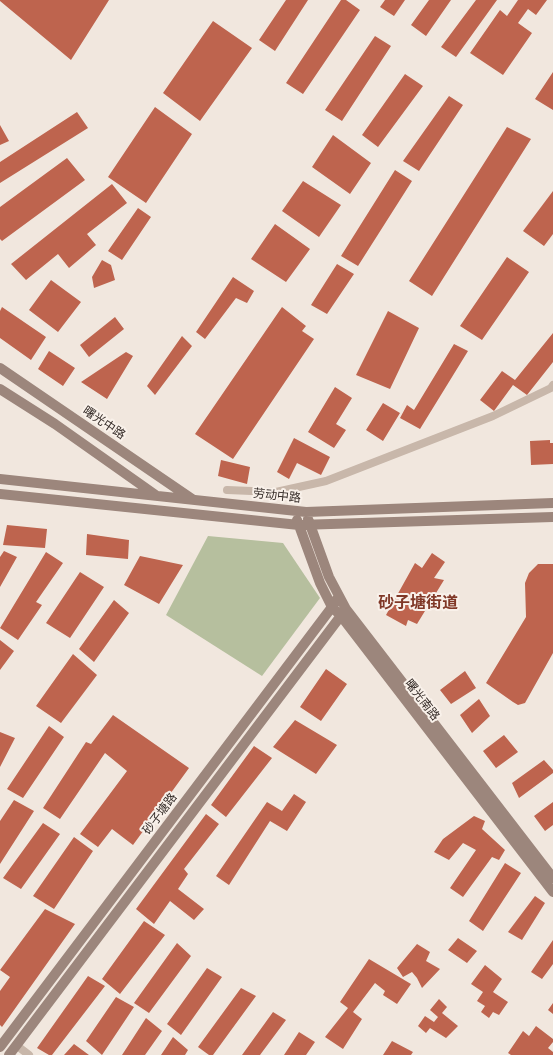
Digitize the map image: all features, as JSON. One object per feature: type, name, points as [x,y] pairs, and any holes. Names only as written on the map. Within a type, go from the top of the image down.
[{"type":"main road","name":"曙光中路","points":[[0,368],[194,500]]},
{"type":"main road","points":[[0,389],[55,424],[181,513]]},
{"type":"main road","name":"劳动中路","points":[[0,479],[306,512],[553,504]]},
{"type":"main road","points":[[0,494],[310,526],[553,517]]},
{"type":"main road","name":"曙光南路","points":[[294,511],[320,583],[332,607],[343,612],[553,878]]},
{"type":"main road","name":"曙光南路","points":[[306,512],[329,577],[339,596],[343,612],[553,892]]},
{"type":"main road","name":"砂子塘路","points":[[0,1047],[339,596]]},
{"type":"main road","name":"砂子塘路","points":[[9,1055],[343,612]]},
{"type":"street","points":[[227,490],[276,492],[326,481],[493,416],[551,388],[553,385]]},
{"type":"street","points":[[16,1046],[29,1055]]},
{"type":"green space","points":[[208,536],[283,543],[320,598],[262,676],[166,615]]},
{"type":"building","points":[[0,0],[109,0],[71,60]]},
{"type":"building","points":[[286,0],[308,0],[275,51],[259,40]]},
{"type":"building","points":[[341,0],[346,0],[360,10],[303,94],[286,83]]},
{"type":"building","points":[[385,0],[405,0],[394,16],[380,7]]},
{"type":"building","points":[[429,0],[451,0],[426,36],[411,25]]},
{"type":"building","points":[[476,0],[497,0],[456,57],[441,47]]},
{"type":"building","points":[[518,0],[547,0],[536,15],[528,9],[518,23],[532,33],[503,75],[470,53],[500,10],[507,16]]},
{"type":"building","points":[[213,21],[252,48],[200,121],[163,93]]},
{"type":"building","points":[[375,36],[391,46],[342,121],[325,110]]},
{"type":"building","points":[[553,72],[553,110],[535,99]]},
{"type":"building","points":[[405,74],[423,86],[378,147],[362,135]]},
{"type":"building","points":[[449,96],[463,105],[419,171],[403,161]]},
{"type":"building","points":[[155,107],[192,134],[146,203],[108,177]]},
{"type":"building","points":[[77,112],[88,128],[0,183],[0,162]]},
{"type":"building","points":[[0,125],[9,141],[0,145]]},
{"type":"building","points":[[507,127],[531,139],[432,296],[409,281]]},
{"type":"building","points":[[333,135],[371,163],[350,194],[312,167]]},
{"type":"building","points":[[67,158],[85,180],[2,241],[0,239],[0,207]]},
{"type":"building","points":[[395,170],[412,181],[358,266],[341,256]]},
{"type":"building","points":[[303,181],[341,205],[319,237],[282,211]]},
{"type":"building","points":[[112,184],[127,203],[87,234],[96,245],[69,268],[58,254],[26,280],[11,264]]},
{"type":"building","points":[[553,191],[553,234],[544,246],[523,231]]},
{"type":"building","points":[[138,208],[151,217],[122,260],[108,251]]},
{"type":"building","points":[[275,224],[310,249],[286,282],[251,259]]},
{"type":"building","points":[[507,257],[529,272],[482,340],[460,326]]},
{"type":"building","points":[[102,260],[111,265],[115,280],[94,288],[92,277]]},
{"type":"building","points":[[337,264],[354,274],[327,314],[311,305]]},
{"type":"building","points":[[233,277],[254,291],[247,303],[236,298],[205,339],[196,332]]},
{"type":"building","points":[[51,280],[81,302],[58,332],[29,310]]},
{"type":"building","points":[[2,307],[46,337],[31,360],[0,338],[0,311]]},
{"type":"building","points":[[282,307],[306,326],[302,331],[314,339],[233,459],[195,434]]},
{"type":"building","points":[[388,311],[419,328],[390,389],[356,375]]},
{"type":"building","points":[[115,317],[124,329],[89,357],[80,345]]},
{"type":"building","points":[[553,333],[553,362],[527,395],[513,385],[494,411],[480,400],[502,371],[515,380]]},
{"type":"building","points":[[182,336],[192,346],[155,395],[147,386]]},
{"type":"building","points":[[454,344],[468,351],[420,429],[400,418],[407,405],[414,410]]},
{"type":"building","points":[[49,351],[75,368],[63,386],[38,369]]},
{"type":"building","points":[[126,352],[133,356],[107,399],[81,382]]},
{"type":"building","points":[[335,387],[352,398],[336,424],[346,430],[334,448],[308,432]]},
{"type":"building","points":[[383,403],[400,413],[383,441],[366,430]]},
{"type":"building","points":[[294,438],[330,457],[321,475],[297,463],[289,479],[277,472]]},
{"type":"building","points":[[550,440],[550,443],[553,443],[553,464],[531,465],[530,441]]},
{"type":"building","points":[[221,460],[250,467],[247,484],[218,476]]},
{"type":"building","points":[[7,525],[47,529],[45,548],[3,545]]},
{"type":"building","points":[[87,534],[129,540],[128,559],[86,555]]},
{"type":"building","points":[[4,551],[17,557],[0,587],[0,557]]},
{"type":"building","points":[[46,552],[63,563],[36,602],[42,605],[18,640],[0,628]]},
{"type":"building","points":[[432,553],[445,562],[434,578],[444,580],[417,624],[408,620],[406,626],[386,615],[415,563],[422,568]]},
{"type":"building","points":[[140,556],[183,565],[159,604],[124,585]]},
{"type":"building","points":[[538,564],[553,564],[553,653],[525,703],[518,705],[486,683],[526,617],[525,583],[529,573]]},
{"type":"building","points":[[80,572],[104,587],[70,638],[46,623]]},
{"type":"building","points":[[114,600],[129,613],[94,662],[79,649]]},
{"type":"building","points":[[0,640],[14,651],[0,670]]},
{"type":"building","points":[[73,654],[97,675],[61,723],[36,706]]},
{"type":"building","points":[[326,669],[347,684],[321,721],[300,707]]},
{"type":"building","points":[[465,671],[476,688],[451,704],[440,690]]},
{"type":"building","points":[[479,699],[490,716],[472,733],[460,715]]},
{"type":"building","points":[[113,715],[189,768],[133,845],[112,829],[98,847],[80,834],[127,771],[105,753],[60,819],[43,808],[86,742],[91,744]]},
{"type":"building","points":[[295,720],[337,745],[316,774],[273,747]]},
{"type":"building","points":[[49,726],[64,737],[23,798],[7,789]]},
{"type":"building","points":[[0,732],[15,738],[0,767]]},
{"type":"building","points":[[504,735],[518,752],[496,768],[483,751]]},
{"type":"building","points":[[254,746],[272,758],[226,817],[211,805]]},
{"type":"building","points":[[544,760],[553,770],[553,773],[519,798],[512,783]]},
{"type":"building","points":[[294,794],[306,802],[287,831],[270,821],[229,885],[216,876],[267,802],[282,811]]},
{"type":"building","points":[[14,800],[34,811],[0,864],[0,821]]},
{"type":"building","points":[[553,802],[553,825],[545,831],[534,816]]},
{"type":"building","points":[[206,814],[219,824],[184,869],[188,874],[178,889],[204,909],[194,920],[170,901],[154,924],[136,909]]},
{"type":"building","points":[[474,816],[485,821],[482,829],[505,850],[499,860],[492,857],[463,897],[450,888],[476,850],[463,843],[449,860],[434,852],[443,839]]},
{"type":"building","points":[[43,823],[60,834],[21,889],[3,878]]},
{"type":"building","points":[[74,837],[93,851],[54,909],[33,896]]},
{"type":"building","points":[[505,863],[521,873],[483,931],[469,921]]},
{"type":"building","points":[[535,896],[545,903],[522,940],[508,932]]},
{"type":"building","points":[[45,909],[75,924],[2,1027],[0,1025],[0,991],[10,977],[0,970]]},
{"type":"building","points":[[144,921],[165,935],[120,994],[102,979]]},
{"type":"building","points":[[458,938],[477,951],[467,963],[448,950]]},
{"type":"building","points":[[553,940],[553,964],[542,979],[531,972]]},
{"type":"building","points":[[177,943],[191,956],[149,1013],[134,1003]]},
{"type":"building","points":[[417,944],[430,952],[426,961],[440,969],[422,988],[412,972],[403,977],[397,968]]},
{"type":"building","points":[[369,959],[411,984],[397,1004],[383,995],[385,991],[375,983],[353,1012],[362,1019],[343,1049],[325,1037],[348,1008],[340,1002]]},
{"type":"building","points":[[485,965],[502,979],[493,992],[508,1002],[499,1015],[493,1012],[489,1018],[481,1012],[485,1006],[477,1001],[483,992],[471,984]]},
{"type":"building","points":[[207,968],[222,977],[181,1035],[167,1024]]},
{"type":"building","points":[[88,976],[105,986],[52,1055],[49,1055],[37,1048]]},
{"type":"building","points":[[241,988],[256,996],[213,1055],[209,1055],[198,1047]]},
{"type":"building","points":[[116,997],[134,1007],[102,1055],[86,1041]]},
{"type":"building","points":[[439,999],[447,1007],[442,1013],[458,1026],[446,1038],[430,1028],[426,1033],[418,1026],[425,1016],[434,1022],[438,1017],[430,1010]]},
{"type":"building","points":[[553,1003],[553,1014],[548,1010]]},
{"type":"building","points":[[273,1012],[286,1020],[260,1055],[242,1055]]},
{"type":"building","points":[[146,1018],[162,1031],[145,1055],[122,1055]]},
{"type":"building","points":[[536,1026],[553,1039],[553,1042],[548,1048],[553,1052],[553,1055],[511,1055],[508,1053],[523,1031],[529,1036]]},
{"type":"building","points":[[299,1032],[315,1042],[306,1055],[284,1055]]},
{"type":"building","points":[[173,1037],[188,1050],[185,1055],[161,1055]]},
{"type":"building","points":[[392,1041],[413,1052],[411,1055],[383,1055]]},
{"type":"building","points":[[74,1044],[89,1055],[64,1055]]},
{"type":"district","name":"砂子塘街道","points":[[418,603]]}]
